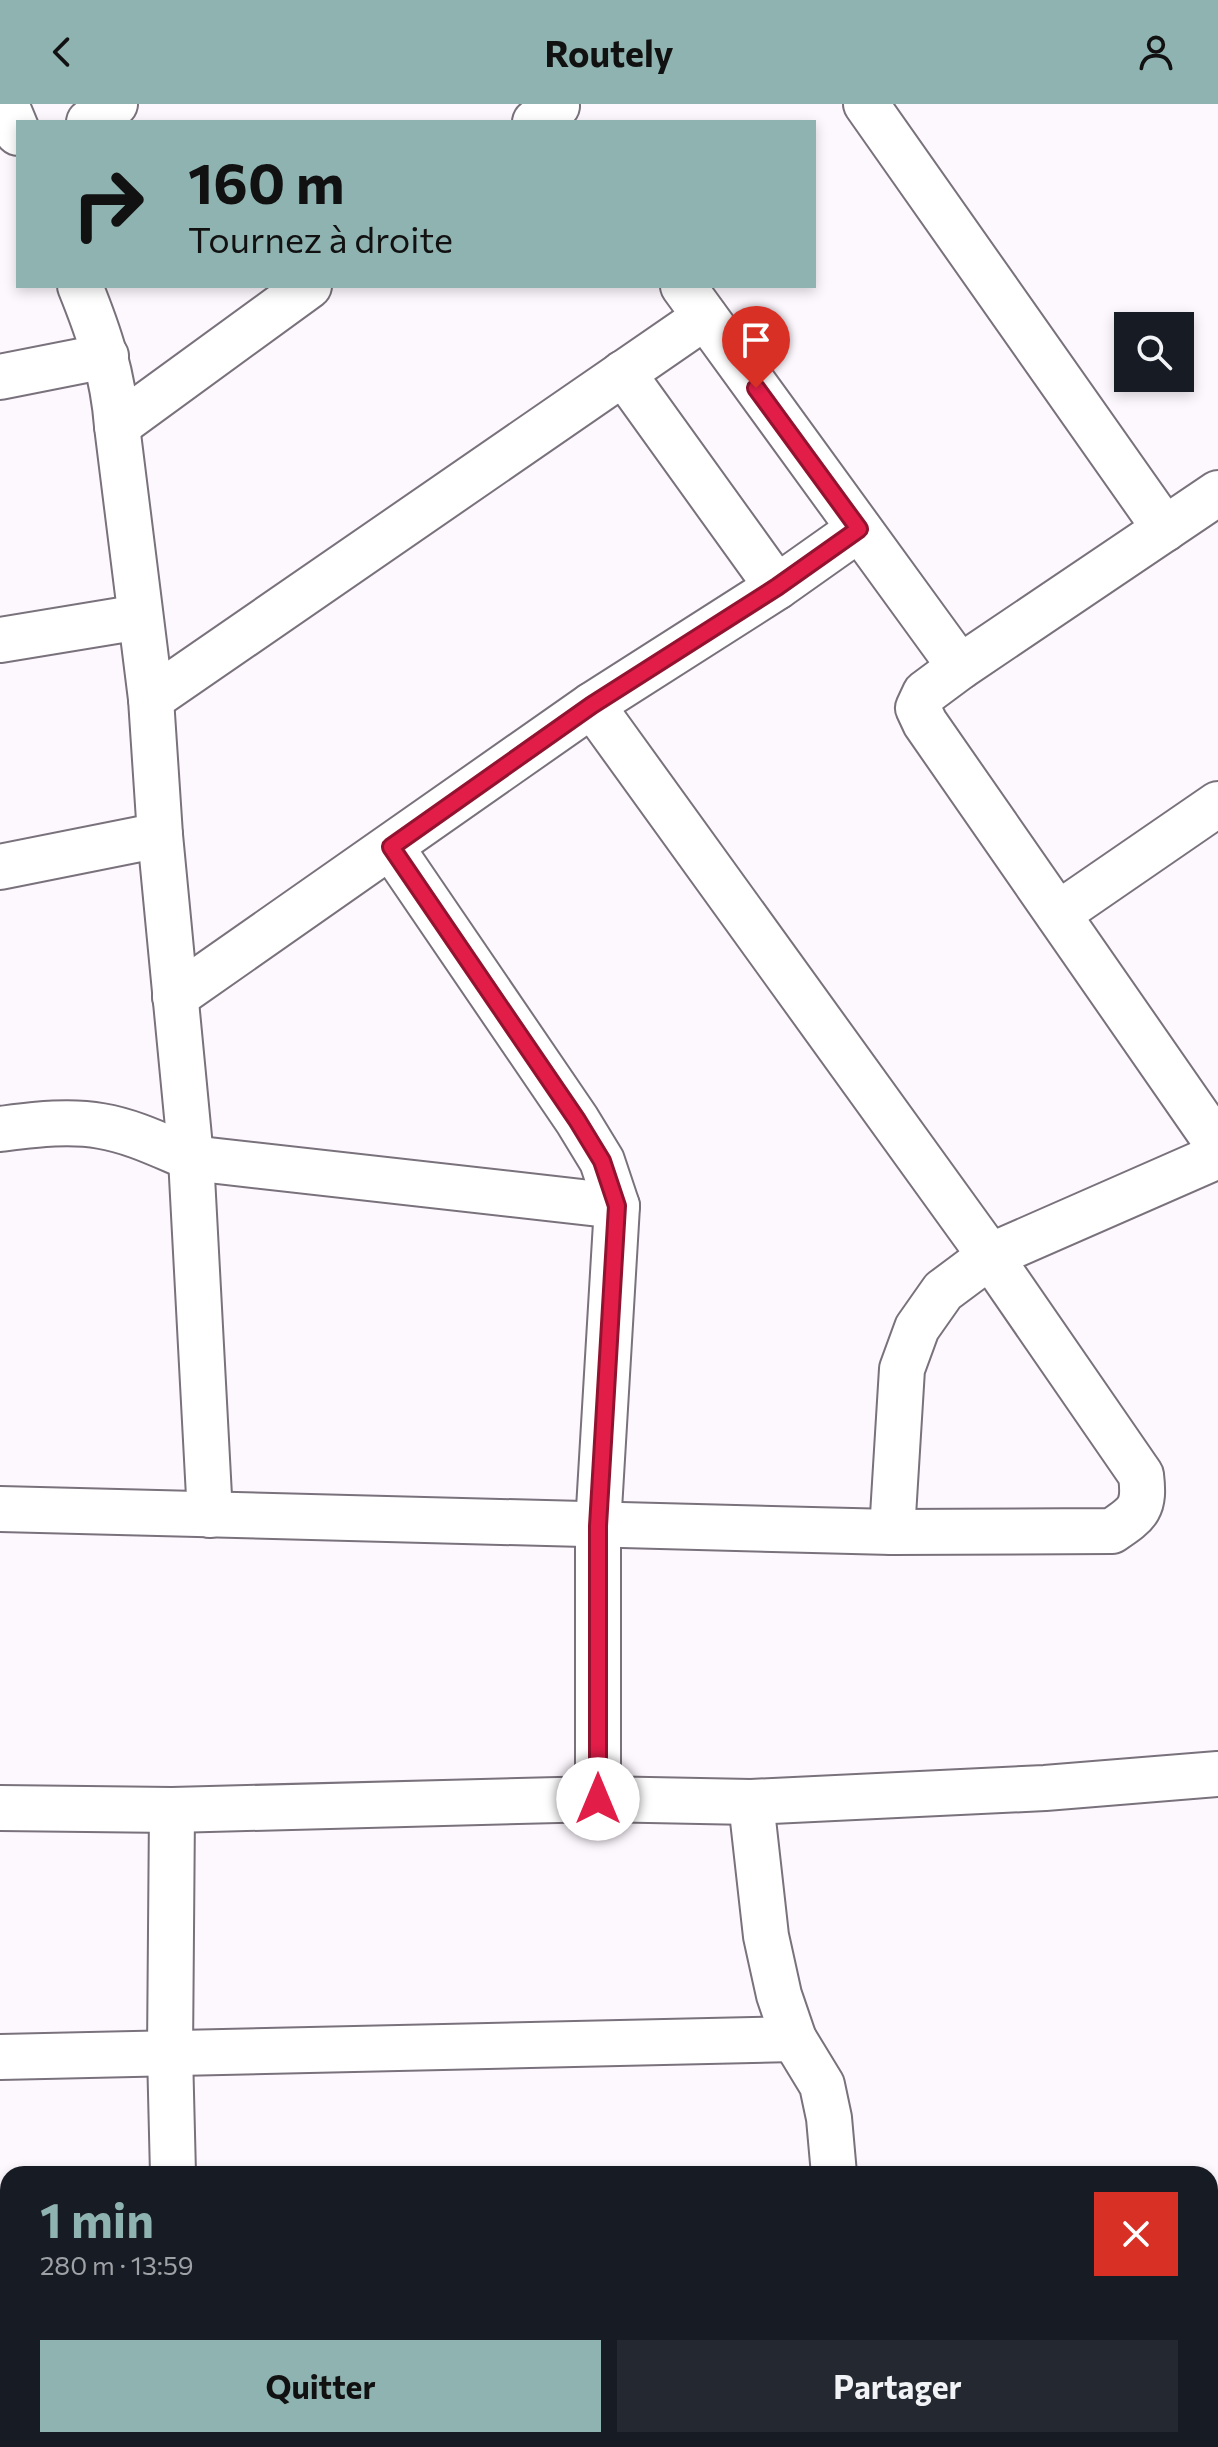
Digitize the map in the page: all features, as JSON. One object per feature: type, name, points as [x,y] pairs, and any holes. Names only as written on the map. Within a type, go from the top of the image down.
[{"type":"street","points":[[92,120],[115,104]]},
{"type":"street","points":[[866,104],[1165,529]]},
{"type":"street","points":[[81,288],[106,356],[114,391],[151,699],[160,835],[191,1158],[210,1515]]},
{"type":"street","points":[[117,426],[306,288]]},
{"type":"street","points":[[151,699],[623,373],[694,302],[960,667]]},
{"type":"street","points":[[0,377],[106,356]]},
{"type":"street","points":[[623,373],[777,587]]},
{"type":"street","points":[[1218,493],[960,667],[925,693],[918,708],[925,723],[1218,1145]]},
{"type":"street","points":[[175,997],[592,705],[777,587],[859,529]]},
{"type":"street","points":[[0,640],[140,617]]},
{"type":"street","points":[[0,1509],[892,1532],[1112,1531],[1133,1517],[1144,1498],[1141,1475],[990,1256],[592,705]]},
{"type":"street","points":[[1058,914],[1218,804]]},
{"type":"street","points":[[0,867],[160,835]]},
{"type":"street","points":[[391,847],[577,1120],[602,1161],[617,1206],[598,1526],[598,1799]]},
{"type":"street","points":[[0,1129],[50,1123],[101,1126],[150,1140],[191,1158],[617,1206]]},
{"type":"street","points":[[892,1532],[902,1369],[917,1328],[943,1291],[990,1256],[1218,1156]]},
{"type":"street","points":[[0,1808],[172,1810],[598,1799],[751,1802],[1045,1788],[1218,1774]]},
{"type":"street","points":[[751,1802],[766,1936],[779,1995],[794,2039],[822,2085],[833,2166]]},
{"type":"street","points":[[172,1810],[170,2053],[173,2166]]},
{"type":"street","points":[[0,2057],[794,2039]]},
{"type":"route","points":[[598,1799],[598,1526],[617,1206],[602,1161],[577,1120],[391,847],[592,705],[777,587],[859,529],[756,388]]}]
